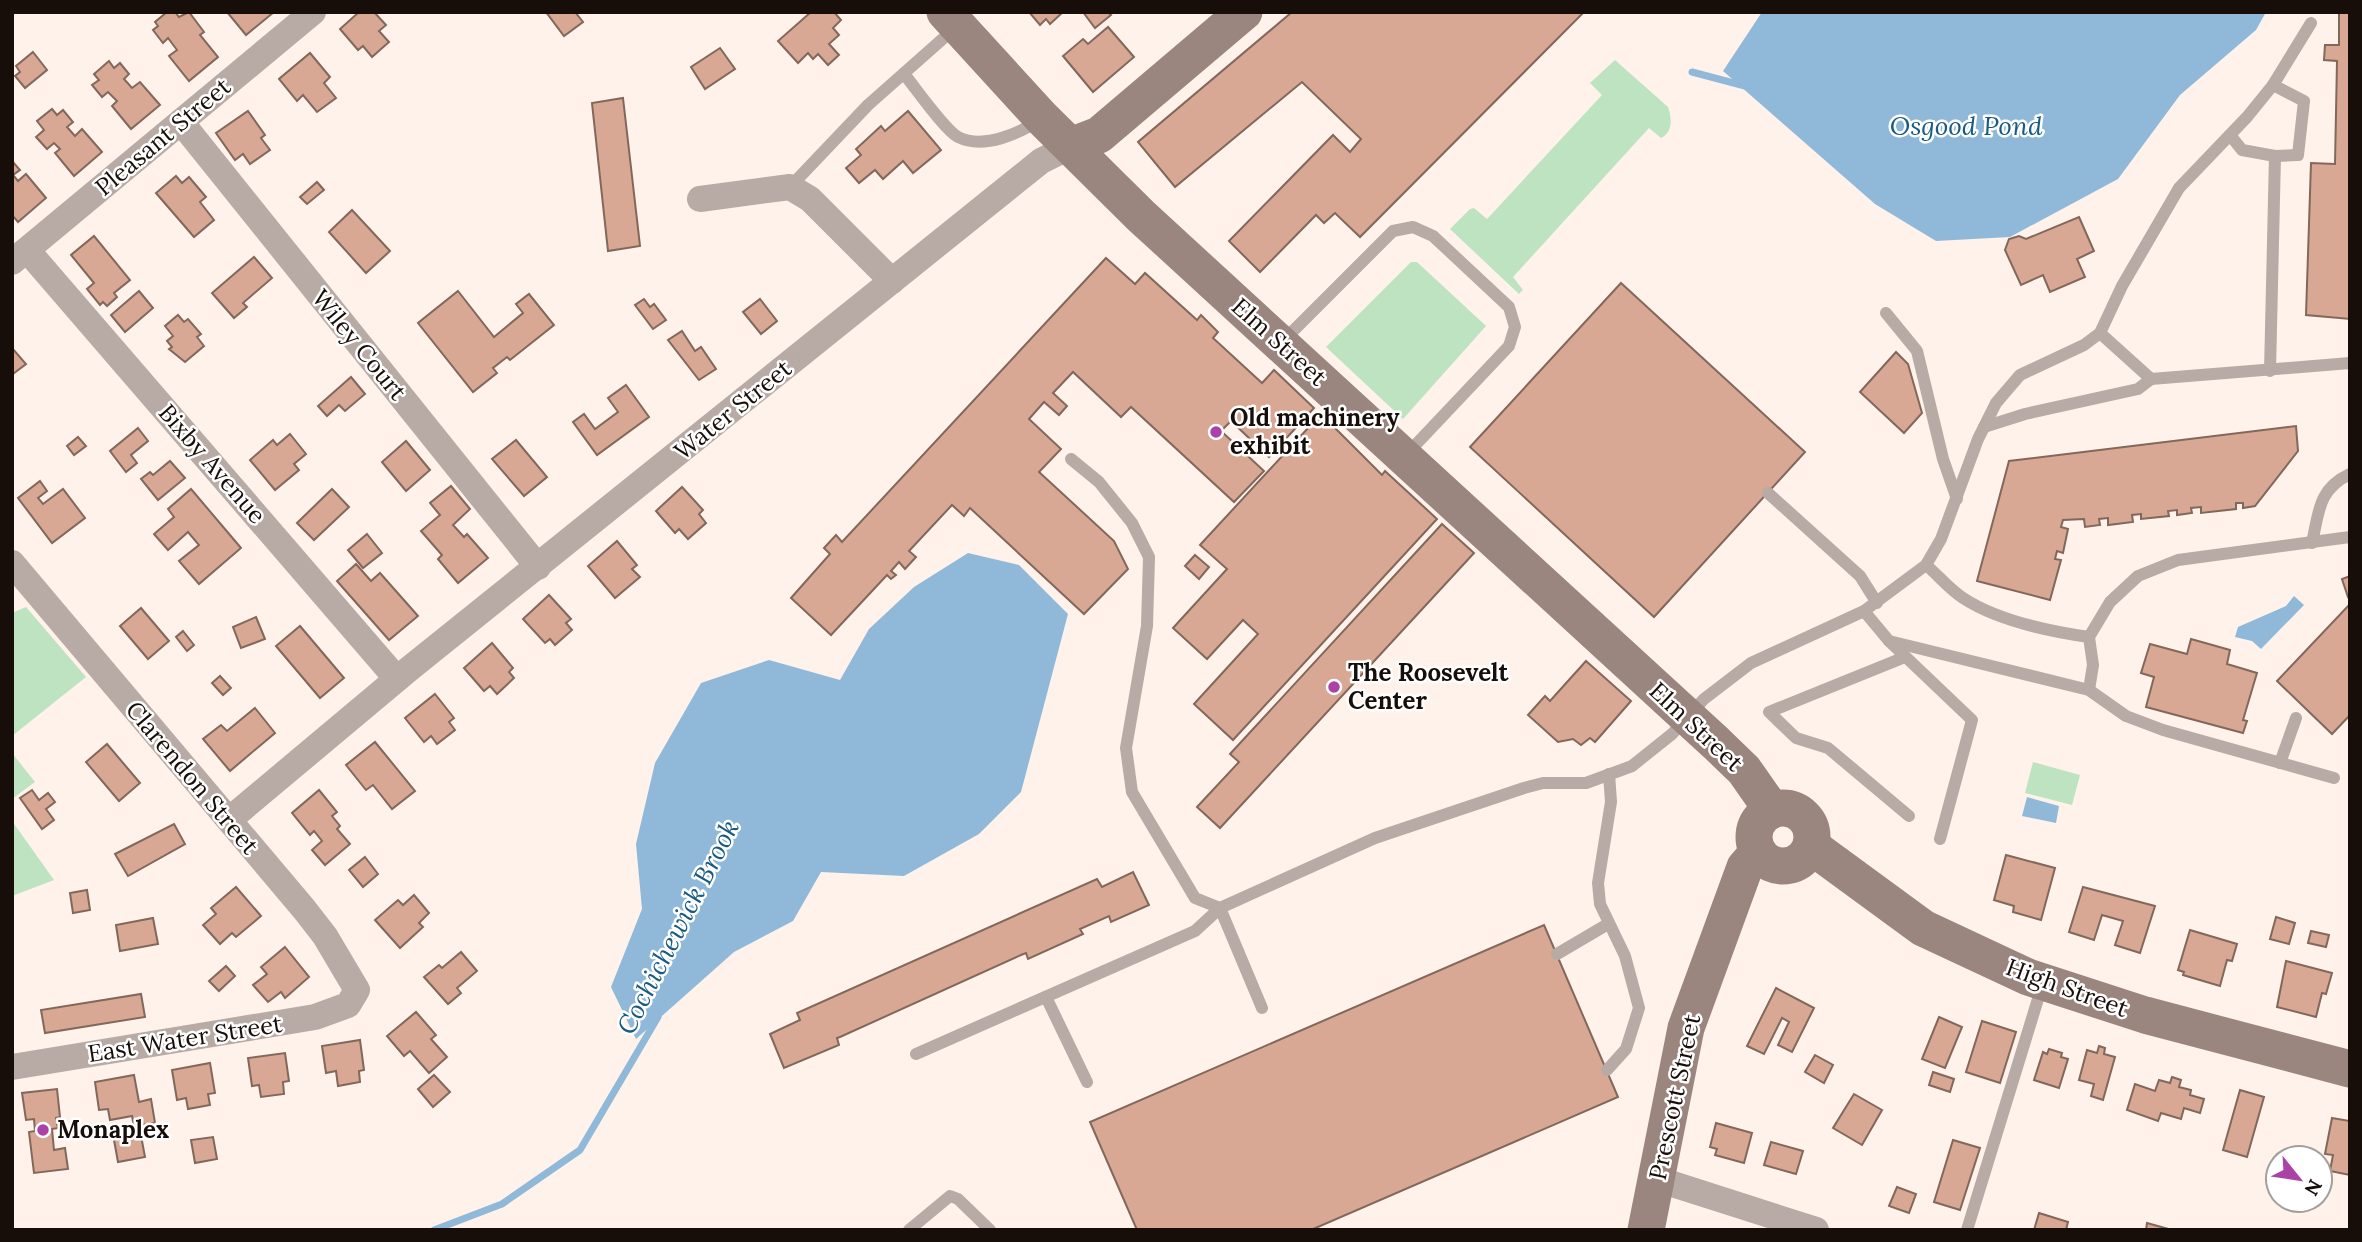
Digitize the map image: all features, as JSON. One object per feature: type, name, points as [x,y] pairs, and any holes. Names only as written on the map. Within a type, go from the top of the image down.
[{"type":"street","name":"Pleasant Street","points":[[19,256],[313,12]]},
{"type":"street","name":"Water Street","points":[[230,819],[397,679],[1041,160],[1100,135],[1244,12]]},
{"type":"street","name":"Elm Street","points":[[952,19],[1042,118],[1073,145],[1141,216],[1744,770],[1772,810]]},
{"type":"street","name":"Wiley Court","points":[[181,122],[538,567]]},
{"type":"street","points":[[700,199],[790,187],[810,199],[892,281]]},
{"type":"street","name":"Bixby Avenue","points":[[19,256],[397,679]]},
{"type":"street","name":"Clarendon Street","points":[[12,563],[326,936],[355,983],[353,1000]]},
{"type":"street","points":[[1782,807],[1801,813],[1811,828],[1811,846],[1801,861],[1783,866],[1765,860],[1758,852],[1754,832],[1758,823],[1772,810],[1782,807]]},
{"type":"street","name":"High Street","points":[[1811,846],[1923,928],[2043,983],[2145,1015],[2350,1069]]},
{"type":"street","name":"Prescott Street","points":[[1646,1230],[1686,1028],[1745,867],[1758,852]]},
{"type":"street","name":"East Water Street","points":[[12,1067],[315,1017],[348,1005],[353,1000]]},
{"type":"street","points":[[1657,1179],[1816,1230]]},
{"type":"lane","points":[[790,187],[868,105],[904,74],[952,19]]},
{"type":"lane","points":[[916,1054],[1195,931],[1220,908],[1375,838],[1524,788],[1544,783],[1586,783],[1632,766],[1672,734],[1704,699],[1751,663],[1877,603],[1926,565],[1941,539],[1984,427],[1996,403],[2020,375],[2100,333],[2122,286],[2166,207],[2179,188],[2273,85],[2311,23]]},
{"type":"lane","points":[[904,74],[958,136],[982,141],[1020,134],[1042,118]]},
{"type":"lane","points":[[2230,135],[2242,150],[2275,156],[2298,155],[2304,101],[2273,85]]},
{"type":"lane","points":[[2270,371],[2275,156]]},
{"type":"lane","points":[[1280,344],[1393,231],[1413,227],[1433,236],[1509,307],[1515,327],[1510,346],[1405,456]]},
{"type":"lane","points":[[1886,313],[1917,351],[1943,458],[1957,499]]},
{"type":"lane","points":[[2100,333],[2151,379]]},
{"type":"lane","points":[[1984,427],[2025,414],[2138,389],[2151,379],[2350,363]]},
{"type":"lane","points":[[1071,459],[1099,482],[1132,523],[1149,557],[1147,626],[1126,748],[1132,792],[1195,898],[1220,908],[1262,1008]]},
{"type":"lane","points":[[2312,543],[2322,502],[2332,483],[2350,474]]},
{"type":"lane","points":[[1768,492],[1860,576],[1877,603]]},
{"type":"lane","points":[[2089,690],[2093,665],[2089,637],[2110,602],[2138,576],[2178,560],[2350,537]]},
{"type":"lane","points":[[1926,565],[1962,597],[1992,613],[2059,633],[2089,637]]},
{"type":"lane","points":[[1864,611],[1889,641],[1972,720],[1940,839]]},
{"type":"lane","points":[[1889,641],[2089,690],[2126,716],[2163,730],[2334,778]]},
{"type":"lane","points":[[1905,657],[1769,712],[1796,738],[1828,748],[1909,816]]},
{"type":"lane","points":[[2280,763],[2296,718]]},
{"type":"lane","points":[[1607,1070],[1626,1049],[1639,1008],[1625,956],[1600,904],[1598,883],[1611,802],[1609,775]]},
{"type":"lane","points":[[1557,954],[1608,924]]},
{"type":"lane","points":[[1967,1230],[2043,983]]},
{"type":"lane","points":[[1046,997],[1087,1082]]},
{"type":"lane","points":[[909,1230],[950,1196],[958,1199],[990,1230]]},
{"type":"green space","points":[[1615,60],[1668,107],[1670,129],[1661,138],[1649,128],[1513,277],[1523,290],[1519,294],[1450,229],[1470,209],[1474,208],[1487,219],[1602,95],[1590,83]]},
{"type":"green space","points":[[1411,262],[1417,262],[1486,326],[1403,419],[1326,347]]},
{"type":"green space","points":[[26,607],[86,677],[12,736],[12,613]]},
{"type":"green space","points":[[12,753],[35,782],[12,799]]},
{"type":"green space","points":[[2033,762],[2080,775],[2072,805],[2025,793]]},
{"type":"green space","points":[[12,821],[54,880],[12,896]]},
{"type":"water","name":"Osgood Pond","points":[[1762,12],[2266,12],[2256,30],[2180,95],[2118,179],[2010,237],[1936,241],[1875,204],[1723,71]]},
{"type":"water","points":[[968,553],[1019,565],[1068,614],[1021,792],[979,834],[904,876],[821,872],[793,921],[734,952],[636,1039],[611,987],[642,909],[636,844],[655,763],[701,683],[769,660],[840,680],[869,629],[914,587]]},
{"type":"water","points":[[2294,596],[2304,605],[2261,649],[2252,641],[2235,637],[2238,627],[2286,606]]},
{"type":"water","points":[[2027,797],[2059,806],[2056,823],[2022,816]]},
{"type":"building","points":[[167,12],[175,12],[179,17],[189,12],[204,32],[200,35],[218,57],[189,81],[169,56],[177,50],[168,38],[163,43],[153,30],[158,26],[155,22]]},
{"type":"building","points":[[227,12],[274,12],[246,35]]},
{"type":"building","points":[[359,12],[374,12],[386,25],[379,31],[389,42],[372,57],[363,46],[358,50],[340,29]]},
{"type":"building","points":[[546,12],[575,12],[583,22],[564,36]]},
{"type":"building","points":[[811,12],[834,12],[841,20],[833,28],[839,35],[829,44],[839,55],[828,65],[818,54],[813,59],[808,53],[798,63],[778,41]]},
{"type":"building","points":[[1029,12],[1063,12],[1050,24],[1046,19],[1040,25]]},
{"type":"building","points":[[1083,12],[1108,12],[1111,15],[1095,28]]},
{"type":"building","points":[[1292,12],[1584,12],[1360,237],[1335,213],[1324,223],[1316,215],[1260,272],[1229,241],[1333,135],[1350,152],[1361,139],[1302,82],[1175,187],[1138,142]]},
{"type":"building","points":[[2339,12],[2350,12],[2350,319],[2306,315],[2311,163],[2335,164],[2337,61],[2324,60],[2325,45],[2339,45]]},
{"type":"building","points":[[1108,27],[1134,57],[1093,92],[1063,56],[1083,39],[1088,44]]},
{"type":"building","points":[[720,48],[735,69],[705,89],[691,67]]},
{"type":"building","points":[[33,52],[47,70],[25,88],[15,76],[20,72],[16,66]]},
{"type":"building","points":[[310,53],[330,77],[324,83],[336,98],[317,112],[303,95],[297,101],[279,79]]},
{"type":"building","points":[[109,61],[114,68],[120,63],[129,74],[124,79],[132,88],[140,82],[160,105],[131,129],[112,106],[117,101],[108,92],[102,97],[92,85],[99,80],[94,74]]},
{"type":"building","points":[[623,98],[640,246],[608,251],[592,103]]},
{"type":"building","points":[[52,109],[57,115],[63,110],[73,122],[67,127],[75,136],[82,129],[102,152],[74,176],[55,153],[60,149],[54,143],[47,149],[36,137],[44,130],[37,121]]},
{"type":"building","points":[[248,111],[265,135],[261,138],[270,150],[250,164],[243,154],[235,160],[216,133]]},
{"type":"building","points":[[908,111],[941,150],[913,173],[903,161],[883,179],[875,170],[859,183],[846,168],[861,155],[856,149],[881,126],[885,131]]},
{"type":"building","points":[[12,161],[20,170],[13,175],[18,181],[26,174],[46,198],[18,222],[12,215]]},
{"type":"building","points":[[176,176],[182,183],[189,177],[206,197],[200,202],[214,220],[194,237],[156,193]]},
{"type":"building","points":[[317,182],[324,190],[307,204],[300,197]]},
{"type":"building","points":[[352,210],[390,251],[366,273],[329,232]]},
{"type":"building","points":[[2079,217],[2094,251],[2077,259],[2085,277],[2050,292],[2043,275],[2021,285],[2005,250],[2009,239],[2019,236],[2026,239]]},
{"type":"building","points":[[94,236],[130,280],[114,293],[117,297],[107,306],[103,302],[100,305],[87,289],[94,283],[71,255]]},
{"type":"building","points":[[254,257],[272,278],[243,303],[247,307],[234,318],[212,293]]},
{"type":"building","points":[[1106,258],[1135,284],[1145,273],[1197,320],[1201,315],[1218,332],[1213,338],[1262,383],[1274,370],[1314,408],[1269,457],[1231,421],[1221,431],[1264,471],[1234,502],[1131,407],[1121,417],[1073,372],[1053,393],[1067,406],[1059,415],[1044,402],[1029,419],[1061,449],[1039,472],[1114,541],[1128,569],[1084,614],[970,508],[964,516],[952,505],[909,551],[916,557],[905,569],[899,562],[891,571],[896,575],[891,579],[887,575],[831,635],[791,598],[830,554],[824,548],[836,535],[842,542]]},
{"type":"building","points":[[1621,283],[1805,452],[1654,617],[1470,447]]},
{"type":"building","points":[[139,291],[153,308],[125,332],[111,315]]},
{"type":"building","points":[[458,291],[494,337],[523,313],[516,304],[529,294],[554,325],[510,360],[507,357],[493,368],[497,373],[473,392],[418,323]]},
{"type":"building","points":[[644,299],[650,307],[654,304],[666,320],[653,329],[635,305]]},
{"type":"building","points":[[760,299],[777,321],[761,334],[743,312]]},
{"type":"building","points":[[178,315],[184,322],[188,319],[201,334],[197,337],[204,346],[185,362],[169,349],[172,347],[167,341],[173,336],[165,326]]},
{"type":"building","points":[[682,331],[695,351],[701,347],[716,369],[699,380],[668,340]]},
{"type":"building","points":[[12,348],[26,364],[13,374],[12,373]]},
{"type":"building","points":[[1896,352],[1908,364],[1922,413],[1904,433],[1860,392]]},
{"type":"building","points":[[351,377],[365,394],[345,411],[339,405],[327,416],[318,406]]},
{"type":"building","points":[[626,385],[649,417],[597,455],[573,422],[584,414],[595,429],[618,412],[608,398]]},
{"type":"building","points":[[1321,414],[1382,475],[1385,471],[1437,519],[1233,740],[1194,704],[1258,634],[1243,620],[1207,659],[1173,628],[1227,569],[1200,545]]},
{"type":"building","points":[[2296,426],[2298,451],[2255,506],[2243,508],[2243,503],[2236,503],[2236,509],[2201,513],[2201,507],[2191,508],[2192,513],[2177,515],[2177,510],[2168,511],[2169,516],[2141,519],[2141,514],[2132,515],[2133,522],[2108,525],[2108,518],[2099,519],[2100,525],[2085,527],[2084,519],[2063,520],[2061,527],[2068,529],[2063,553],[2057,551],[2055,559],[2061,560],[2050,600],[1977,581],[2009,461]]},
{"type":"building","points":[[138,428],[148,441],[131,455],[137,463],[126,472],[110,451]]},
{"type":"building","points":[[290,434],[306,454],[294,464],[299,470],[275,490],[250,460],[273,440],[277,445]]},
{"type":"building","points":[[78,437],[86,446],[74,455],[67,446]]},
{"type":"building","points":[[516,440],[547,477],[524,496],[492,459]]},
{"type":"building","points":[[406,441],[430,470],[406,491],[382,462]]},
{"type":"building","points":[[170,461],[185,478],[158,500],[141,479],[150,472],[153,475]]},
{"type":"building","points":[[40,481],[47,491],[38,498],[43,504],[63,489],[85,518],[52,543],[18,498]]},
{"type":"building","points":[[451,486],[470,509],[453,525],[464,537],[467,534],[488,558],[458,583],[438,559],[442,555],[421,531],[440,515],[430,503]]},
{"type":"building","points":[[682,487],[703,510],[699,514],[706,523],[688,539],[679,529],[675,533],[656,511]]},
{"type":"building","points":[[191,489],[241,548],[199,584],[179,561],[199,545],[188,532],[168,550],[154,534],[174,517],[168,509]]},
{"type":"building","points":[[332,489],[349,507],[314,540],[297,523]]},
{"type":"building","points":[[1442,524],[1474,553],[1220,828],[1197,807],[1239,762],[1230,754]]},
{"type":"building","points":[[367,534],[382,553],[363,568],[348,550]]},
{"type":"building","points":[[617,541],[637,565],[632,569],[640,577],[615,598],[588,566]]},
{"type":"building","points":[[1195,555],[1209,567],[1199,579],[1185,566]]},
{"type":"building","points":[[356,564],[371,581],[380,573],[418,616],[389,640],[337,581]]},
{"type":"building","points":[[2350,576],[2350,596],[2348,597],[2342,579]]},
{"type":"building","points":[[549,595],[571,619],[566,623],[572,630],[555,645],[550,639],[545,643],[523,619]]},
{"type":"building","points":[[2350,604],[2350,715],[2332,734],[2277,681]]},
{"type":"building","points":[[141,608],[169,641],[148,659],[120,626]]},
{"type":"building","points":[[256,617],[265,639],[241,648],[233,627]]},
{"type":"building","points":[[300,626],[344,678],[320,698],[276,646]]},
{"type":"building","points":[[183,631],[194,645],[187,651],[176,637]]},
{"type":"building","points":[[2191,639],[2230,650],[2227,664],[2257,673],[2243,720],[2247,721],[2243,733],[2146,707],[2154,677],[2141,673],[2150,644],[2187,654]]},
{"type":"building","points":[[492,643],[513,668],[509,672],[514,678],[497,694],[490,686],[484,691],[464,668]]},
{"type":"building","points":[[1586,661],[1631,701],[1595,742],[1590,738],[1581,745],[1573,739],[1558,742],[1528,715],[1545,696],[1550,701]]},
{"type":"building","points":[[220,676],[231,688],[223,695],[212,683]]},
{"type":"building","points":[[435,694],[454,718],[449,722],[455,730],[437,744],[431,736],[424,742],[405,718]]},
{"type":"building","points":[[255,708],[275,733],[230,771],[203,739],[221,725],[227,731]]},
{"type":"building","points":[[375,742],[415,791],[392,809],[373,785],[366,790],[346,765]]},
{"type":"building","points":[[107,744],[140,783],[119,801],[86,762]]},
{"type":"building","points":[[32,790],[39,800],[48,793],[55,802],[46,809],[54,820],[42,829],[20,798]]},
{"type":"building","points":[[319,790],[337,812],[332,816],[340,826],[337,829],[350,844],[325,865],[312,850],[322,841],[314,831],[310,835],[292,813]]},
{"type":"building","points":[[174,824],[185,844],[128,876],[115,854]]},
{"type":"building","points":[[2006,855],[2055,868],[2041,920],[2013,912],[2014,906],[1994,900]]},
{"type":"building","points":[[365,857],[378,874],[363,887],[349,870]]},
{"type":"building","points":[[1133,872],[1149,905],[1111,922],[1109,916],[1080,929],[1083,934],[1028,959],[1026,953],[1021,955],[837,1038],[839,1045],[784,1068],[770,1034],[800,1020],[797,1013],[1097,879],[1102,887]]},
{"type":"building","points":[[236,887],[261,916],[236,937],[232,933],[220,944],[203,925],[216,914],[211,908]]},
{"type":"building","points":[[2083,887],[2155,906],[2140,953],[2115,945],[2123,921],[2102,915],[2094,940],[2069,932]]},
{"type":"building","points":[[87,890],[90,910],[73,913],[70,893]]},
{"type":"building","points":[[414,895],[429,913],[419,923],[423,927],[400,948],[375,920],[398,900],[403,905]]},
{"type":"building","points":[[2276,917],[2295,923],[2289,944],[2270,939]]},
{"type":"building","points":[[153,918],[158,944],[120,951],[116,925]]},
{"type":"building","points":[[1544,925],[1618,1097],[1311,1230],[1137,1230],[1090,1122]]},
{"type":"building","points":[[2190,930],[2237,944],[2232,961],[2227,960],[2220,986],[2183,975],[2184,972],[2178,970]]},
{"type":"building","points":[[2311,931],[2329,935],[2326,947],[2308,943]]},
{"type":"building","points":[[285,947],[309,977],[285,998],[281,992],[268,1002],[253,985],[267,974],[261,967]]},
{"type":"building","points":[[461,952],[477,971],[457,988],[461,993],[448,1004],[424,977],[439,965],[442,968]]},
{"type":"building","points":[[2286,961],[2332,973],[2326,994],[2322,993],[2316,1017],[2277,1007]]},
{"type":"building","points":[[226,966],[235,976],[219,991],[209,981]]},
{"type":"building","points":[[1776,988],[1814,1008],[1792,1052],[1778,1045],[1789,1022],[1782,1018],[1764,1054],[1747,1046]]},
{"type":"building","points":[[141,994],[145,1017],[45,1033],[41,1010]]},
{"type":"building","points":[[416,1012],[436,1035],[431,1039],[447,1057],[429,1073],[410,1051],[404,1056],[387,1036]]},
{"type":"building","points":[[1939,1017],[1962,1027],[1945,1068],[1922,1059]]},
{"type":"building","points":[[1982,1021],[2016,1032],[2000,1083],[1966,1072]]},
{"type":"building","points":[[360,1040],[364,1070],[359,1071],[360,1082],[338,1086],[336,1071],[326,1073],[322,1046]]},
{"type":"building","points":[[2099,1046],[2105,1048],[2104,1054],[2115,1057],[2103,1100],[2091,1096],[2094,1084],[2079,1080],[2087,1050],[2097,1053]]},
{"type":"building","points":[[2049,1049],[2062,1053],[2061,1057],[2068,1059],[2059,1088],[2034,1080],[2043,1052],[2047,1054]]},
{"type":"building","points":[[285,1053],[289,1081],[283,1082],[284,1094],[261,1097],[259,1085],[252,1086],[248,1058]]},
{"type":"building","points":[[1815,1055],[1833,1065],[1824,1083],[1805,1072]]},
{"type":"building","points":[[210,1063],[215,1093],[208,1094],[210,1105],[188,1109],[186,1098],[177,1100],[172,1070]]},
{"type":"building","points":[[1933,1072],[1954,1079],[1950,1092],[1929,1085]]},
{"type":"building","points":[[134,1075],[139,1102],[151,1099],[155,1123],[139,1125],[145,1157],[118,1162],[112,1129],[134,1126],[132,1116],[110,1120],[108,1109],[99,1110],[95,1082]]},
{"type":"building","points":[[434,1075],[450,1092],[433,1107],[418,1089]]},
{"type":"building","points":[[2172,1077],[2181,1080],[2179,1087],[2191,1090],[2190,1095],[2204,1099],[2200,1113],[2184,1108],[2181,1119],[2161,1113],[2158,1121],[2127,1110],[2135,1084],[2155,1091],[2159,1080],[2170,1083]]},
{"type":"building","name":"Monaplex","points":[[57,1089],[60,1117],[56,1118],[58,1128],[52,1129],[54,1150],[65,1148],[68,1169],[34,1173],[29,1132],[35,1131],[34,1119],[26,1120],[22,1093]]},
{"type":"building","points":[[2240,1090],[2264,1097],[2247,1157],[2223,1150]]},
{"type":"building","points":[[1854,1094],[1882,1110],[1862,1145],[1833,1128]]},
{"type":"building","points":[[2332,1118],[2350,1121],[2350,1175],[2334,1172],[2334,1144],[2327,1144]]},
{"type":"building","points":[[1716,1123],[1752,1133],[1744,1163],[1715,1155],[1717,1149],[1710,1147]]},
{"type":"building","points":[[213,1137],[217,1159],[195,1163],[191,1140]]},
{"type":"building","points":[[1953,1140],[1980,1148],[1960,1210],[1934,1202]]},
{"type":"building","points":[[1771,1142],[1803,1151],[1796,1174],[1764,1165]]},
{"type":"building","points":[[1897,1187],[1916,1194],[1909,1213],[1889,1206]]},
{"type":"building","points":[[2039,1213],[2068,1222],[2066,1230],[2034,1230]]},
{"type":"building","points":[[2147,1223],[2172,1230],[2146,1230]]},
{"type":"waterway","name":"Cochichewick Brook","points":[[1692,72],[1745,86]]},
{"type":"waterway","name":"Cochichewick Brook","points":[[434,1230],[502,1204],[580,1150],[658,1017]]},
{"type":"place","name":"Old machinery exhibit","points":[[1216,432]]},
{"type":"place","name":"The Roosevelt Center","points":[[1334,687]]},
{"type":"place","name":"Monaplex","points":[[43,1130]]}]
